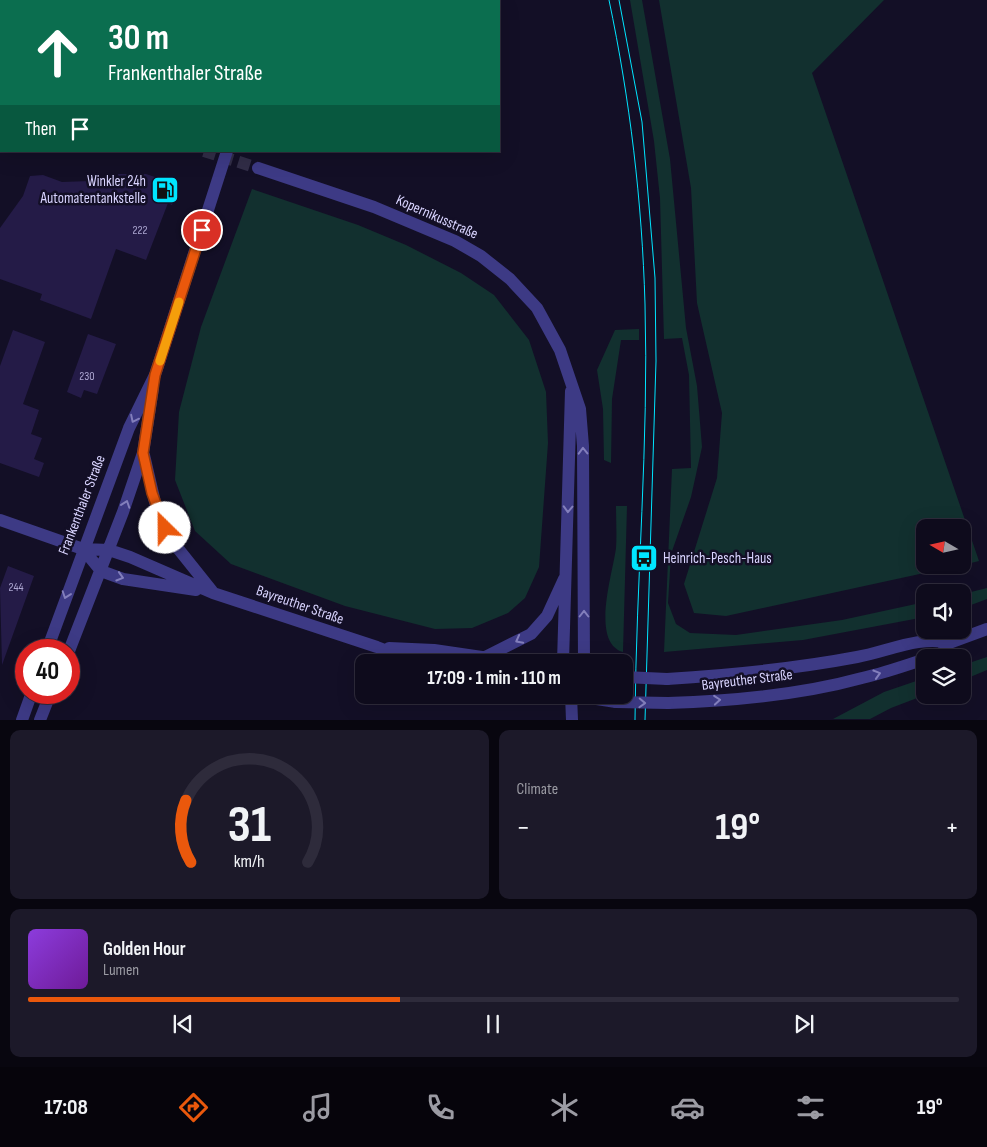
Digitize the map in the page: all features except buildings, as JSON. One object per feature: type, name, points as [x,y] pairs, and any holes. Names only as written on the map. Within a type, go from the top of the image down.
[{"type":"street","name":"Frankenthaler Straße","points":[[51,639],[129,428],[155,375],[227,152]]},
{"type":"street","name":"Kopernikusstraße","points":[[258,168],[374,207],[428,229],[481,256],[510,279],[537,308],[560,350],[580,408],[584,446],[584,654]]},
{"type":"street","name":"Frankenthaler Straße","points":[[74,639],[109,550],[143,453],[155,375]]},
{"type":"street","name":"Kopernikusstraße","points":[[563,654],[571,381]]},
{"type":"street","points":[[143,453],[158,515],[172,541],[213,593]]},
{"type":"street","points":[[0,520],[83,549],[101,571]]},
{"type":"street","name":"Bayreuther Straße","points":[[83,549],[109,550],[146,563],[213,593],[395,654]]},
{"type":"street","name":"Bayreuther Straße","points":[[101,571],[123,579],[213,593]]},
{"type":"street","points":[[491,654],[530,634],[547,616],[566,574]]},
{"type":"street","name":"Bayreuther Straße","points":[[945,649],[950,643],[987,629]]},
{"type":"street","name":"Bayreuther Straße","points":[[633,677],[667,679],[718,676],[857,658],[936,639],[950,643]]},
{"type":"street","name":"Bayreuther Straße","points":[[377,647],[434,650],[463,654]]},
{"type":"street","name":"Bayreuther Straße","points":[[633,703],[668,704],[754,697],[862,679],[916,662]]},
{"type":"street","points":[[22,720],[28,704]]},
{"type":"street","points":[[40,720],[46,704]]},
{"type":"street","points":[[571,704],[572,720]]},
{"type":"green space","points":[[630,0],[642,0],[670,159],[686,328],[697,386],[702,447],[691,497],[671,554],[668,603],[676,624],[690,633],[736,635],[842,620],[916,604],[916,619],[803,640],[664,652],[672,469],[691,468],[689,375],[682,338],[664,339],[660,198],[654,141]]},
{"type":"green space","points":[[659,0],[884,0],[812,73],[965,519],[916,519],[916,574],[920,574],[726,616],[694,613],[684,584],[717,478],[722,413],[697,303],[691,188]]},
{"type":"green space","points":[[252,189],[358,225],[406,245],[461,273],[494,295],[529,340],[546,392],[548,443],[539,567],[525,598],[508,613],[472,628],[435,629],[345,606],[231,564],[195,531],[175,480],[179,412],[201,327]]},
{"type":"green space","points":[[639,329],[639,340],[621,340],[612,399],[611,463],[604,460],[603,409],[597,370],[615,330]]},
{"type":"green space","points":[[616,506],[627,506],[623,652],[613,646],[605,621],[608,589],[616,548]]},
{"type":"green space","points":[[971,538],[979,561],[971,563]]},
{"type":"green space","points":[[987,588],[987,599],[971,605],[971,592]]},
{"type":"green space","points":[[987,657],[987,670],[971,677],[971,662]]},
{"type":"green space","points":[[916,681],[916,698],[870,719],[833,719],[884,692]]},
{"type":"tunnel","points":[[207,152],[258,168]]},
{"type":"tram line","points":[[609,0],[623,75],[634,151],[641,227],[645,304],[644,460],[635,720]]},
{"type":"tram line","points":[[619,0],[642,122],[655,278],[656,361],[645,720]]},
{"type":"slow traffic","points":[[160,361],[179,302]]},
{"type":"place","name":"Winkler 24h Automatentankstelle","points":[[165,190]]},
{"type":"place","name":"Heinrich-Pesch-Haus","points":[[644,558]]},
{"type":"route","points":[[165,528],[158,515],[143,453],[155,375],[202,230]]}]
